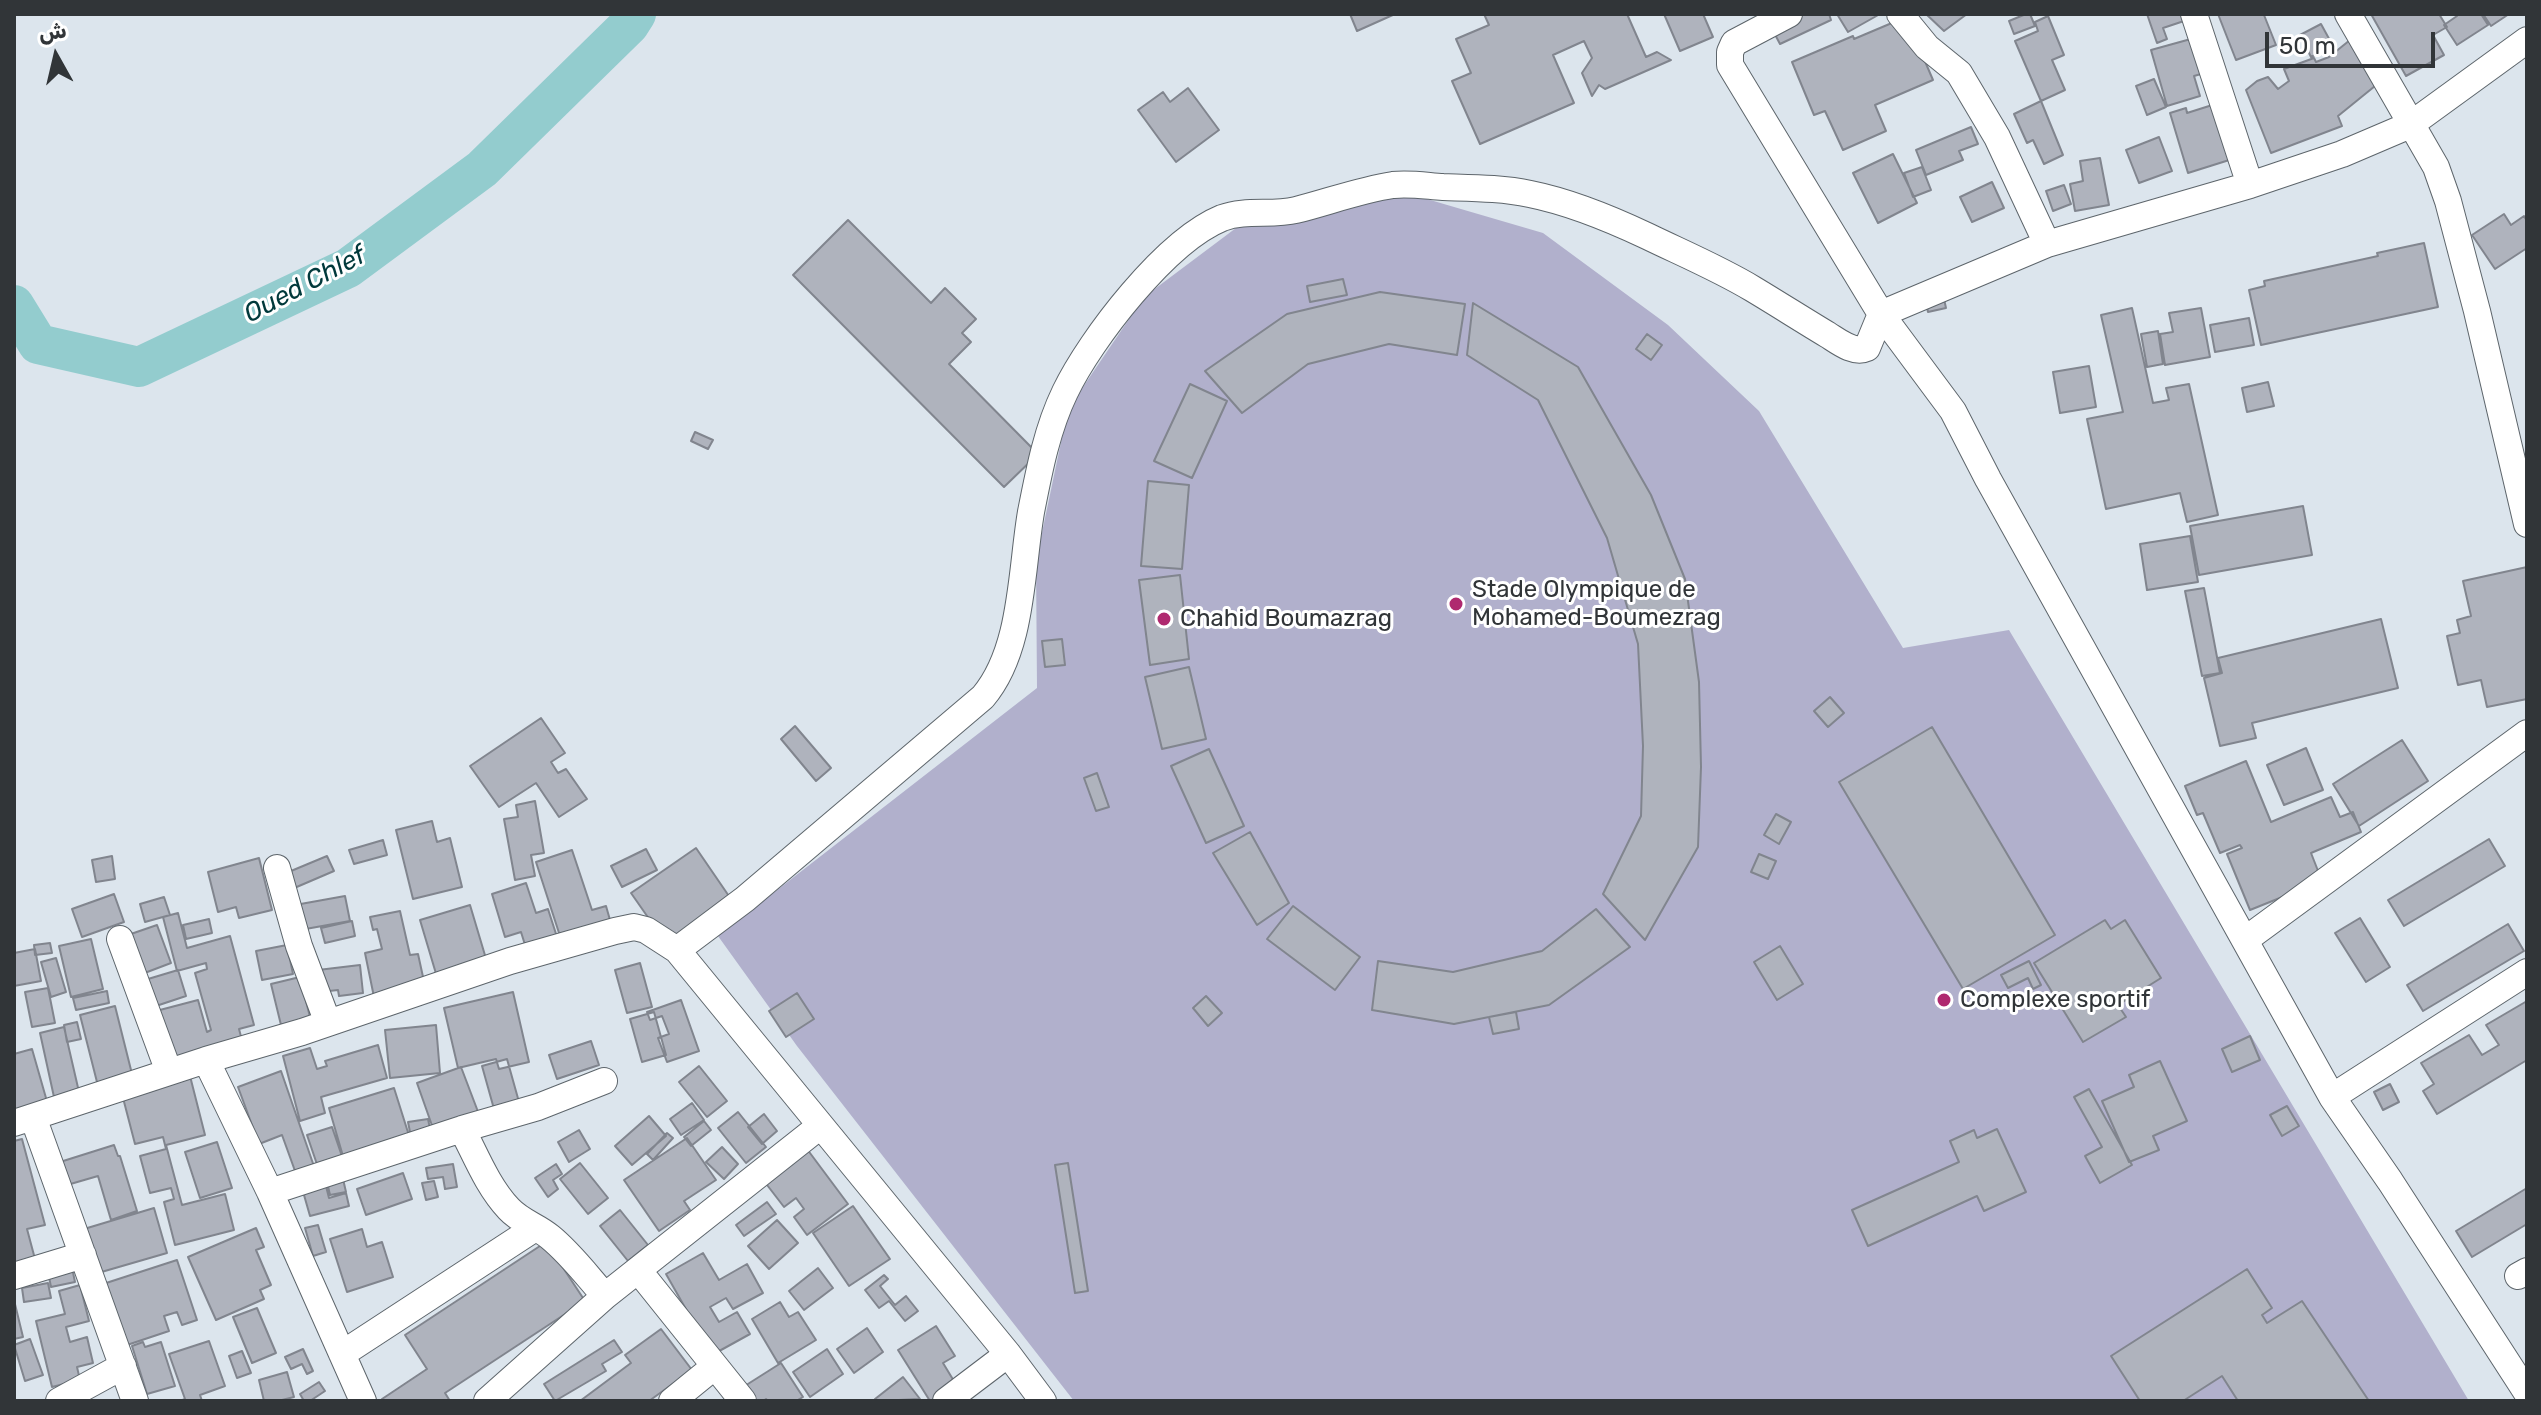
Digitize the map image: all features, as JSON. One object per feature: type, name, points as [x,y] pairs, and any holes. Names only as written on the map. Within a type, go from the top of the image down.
[{"type":"street","points":[[1789,14],[1734,43],[1730,65],[1881,314],[1953,411],[2332,1097],[2527,1393]]},
{"type":"street","points":[[1900,14],[1927,47],[1959,73],[1997,137],[2047,244]]},
{"type":"street","points":[[2194,14],[2250,185]]},
{"type":"street","points":[[2348,14],[2436,167],[2448,201],[2527,524]]},
{"type":"street","points":[[677,950],[795,857],[983,697],[995,682],[1006,661],[1046,443],[1065,391],[1103,331],[1148,274],[1193,235],[1223,218],[1245,213],[1293,211],[1338,197],[1396,185],[1529,193],[1565,203],[1644,235],[1752,288],[1800,320],[1856,350],[1867,348],[1881,314],[2047,244],[2250,185],[2342,154],[2410,125],[2527,40]]},
{"type":"street","points":[[2245,940],[2527,733]]},
{"type":"street","points":[[277,868],[299,946],[328,1023]]},
{"type":"street","points":[[135,1401],[83,1255],[24,1120],[510,961],[634,927],[646,930],[677,950],[1008,1354],[1043,1401]]},
{"type":"street","points":[[120,939],[169,1072]]},
{"type":"street","points":[[2332,1097],[2527,972]]},
{"type":"street","points":[[206,1060],[270,1192],[363,1401]]},
{"type":"street","points":[[270,1192],[538,1107],[604,1081]]},
{"type":"street","points":[[487,1401],[605,1296],[820,1126]]},
{"type":"street","points":[[462,1129],[497,1195],[510,1210],[566,1250],[605,1296]]},
{"type":"street","points":[[342,1354],[535,1228]]},
{"type":"street","points":[[14,1276],[83,1255]]},
{"type":"street","points":[[638,1270],[743,1401]]},
{"type":"street","points":[[946,1401],[1008,1354]]},
{"type":"street","points":[[59,1401],[123,1366]]},
{"type":"street","points":[[672,1401],[715,1366]]},
{"type":"shaded area","points":[[1396,190],[1543,233],[1668,325],[1759,411],[1903,648],[2009,630],[2469,1401],[1074,1401],[797,1046],[718,936],[1037,688],[1036,561],[1068,409],[1144,297],[1236,228]]},
{"type":"building","points":[[1350,14],[1395,14],[1357,31]]},
{"type":"building","points":[[1484,14],[1627,14],[1646,57],[1657,52],[1671,60],[1605,89],[1599,85],[1592,96],[1582,73],[1592,58],[1584,41],[1553,55],[1574,103],[1480,144],[1452,81],[1471,73],[1456,39],[1489,25]]},
{"type":"building","points":[[1664,14],[1703,14],[1713,37],[1680,51]]},
{"type":"building","points":[[1794,14],[1829,14],[1831,20],[1780,44],[1770,25]]},
{"type":"building","points":[[1837,14],[1880,14],[1848,32]]},
{"type":"building","points":[[1926,14],[1967,14],[1944,31]]},
{"type":"building","points":[[2030,14],[2035,26],[2014,34],[2009,21]]},
{"type":"building","points":[[2147,14],[2192,14],[2193,18],[2163,28],[2167,39],[2157,43]]},
{"type":"building","points":[[2218,14],[2267,14],[2264,15],[2276,45],[2236,60]]},
{"type":"building","points":[[2371,14],[2439,14],[2447,27],[2433,35],[2444,55],[2406,76]]},
{"type":"building","points":[[2456,14],[2481,14],[2488,25],[2457,45],[2444,25]]},
{"type":"building","points":[[2483,14],[2509,14],[2491,26]]},
{"type":"building","points":[[2048,16],[2064,55],[2052,60],[2065,90],[2041,101],[2015,41],[2038,31],[2035,22]]},
{"type":"building","points":[[1906,17],[1933,80],[1875,105],[1886,131],[1843,150],[1825,111],[1814,115],[1792,62]]},
{"type":"building","points":[[2321,24],[2333,46],[2311,57],[2300,35]]},
{"type":"building","points":[[2198,37],[2208,72],[2194,76],[2200,96],[2167,106],[2151,50]]},
{"type":"building","points":[[2350,40],[2375,86],[2338,116],[2342,126],[2271,153],[2246,90],[2268,77],[2278,89],[2289,81],[2284,69],[2314,58],[2316,62],[2329,57]]},
{"type":"building","points":[[2154,79],[2166,107],[2147,115],[2136,86]]},
{"type":"building","points":[[1188,88],[1219,130],[1176,162],[1138,110],[1163,92],[1170,102]]},
{"type":"building","points":[[2041,101],[2063,155],[2044,164],[2033,140],[2027,143],[2014,114]]},
{"type":"building","points":[[2225,101],[2242,156],[2188,173],[2170,113],[2186,108],[2187,113]]},
{"type":"building","points":[[1971,127],[1978,144],[1959,151],[1963,160],[1926,175],[1916,150]]},
{"type":"building","points":[[2159,137],[2172,171],[2139,183],[2126,150]]},
{"type":"building","points":[[1893,154],[1917,203],[1878,223],[1853,173]]},
{"type":"building","points":[[2100,158],[2109,205],[2075,211],[2070,184],[2083,181],[2080,161]]},
{"type":"building","points":[[1922,167],[1931,190],[1913,197],[1904,173]]},
{"type":"building","points":[[1992,182],[2004,208],[1972,222],[1960,197]]},
{"type":"building","points":[[2064,185],[2071,204],[2053,211],[2046,191]]},
{"type":"building","points":[[2504,214],[2511,225],[2524,216],[2527,221],[2527,248],[2495,269],[2472,235]]},
{"type":"building","points":[[848,220],[931,303],[945,288],[976,319],[962,333],[971,342],[949,364],[1038,454],[1004,487],[793,275]]},
{"type":"building","points":[[2424,243],[2438,307],[2261,345],[2249,290],[2265,286],[2264,281]]},
{"type":"building","points":[[1343,279],[1347,295],[1310,302],[1307,286]]},
{"type":"building","points":[[1942,290],[1946,308],[1928,312],[1924,295]]},
{"type":"building","points":[[1380,292],[1465,304],[1457,355],[1389,344],[1308,364],[1242,413],[1205,371],[1287,314]]},
{"type":"building","points":[[1473,303],[1578,367],[1651,495],[1685,579],[1699,682],[1701,767],[1698,847],[1645,940],[1603,894],[1641,816],[1643,746],[1638,644],[1607,538],[1538,400],[1467,355]]},
{"type":"building","points":[[2132,308],[2153,403],[2169,400],[2166,388],[2189,384],[2218,515],[2187,522],[2180,493],[2106,509],[2087,419],[2123,412],[2101,315]]},
{"type":"building","points":[[2201,308],[2210,357],[2165,365],[2160,334],[2173,332],[2169,313]]},
{"type":"building","points":[[2249,318],[2254,345],[2215,352],[2210,325]]},
{"type":"building","points":[[2158,331],[2163,364],[2147,367],[2141,334]]},
{"type":"building","points":[[1647,334],[1662,345],[1651,360],[1636,349]]},
{"type":"building","points":[[2089,366],[2096,407],[2060,413],[2053,372]]},
{"type":"building","points":[[2268,382],[2274,406],[2247,412],[2242,388]]},
{"type":"building","points":[[1190,384],[1227,401],[1192,478],[1154,461]]},
{"type":"building","points":[[695,432],[713,440],[708,449],[691,441]]},
{"type":"building","points":[[1148,481],[1189,485],[1182,569],[1141,566]]},
{"type":"building","points":[[2303,506],[2312,555],[2199,575],[2190,526]]},
{"type":"building","points":[[2190,536],[2198,582],[2147,590],[2140,544]]},
{"type":"building","points":[[2527,567],[2527,699],[2487,707],[2481,680],[2458,685],[2447,636],[2460,633],[2457,620],[2471,616],[2463,581]]},
{"type":"building","name":"Chahid Boumazrag","points":[[1180,575],[1189,659],[1150,665],[1139,580]]},
{"type":"building","points":[[2204,588],[2220,673],[2202,676],[2185,591]]},
{"type":"building","points":[[2381,619],[2398,688],[2252,723],[2256,738],[2220,746],[2204,678],[2222,673],[2218,658]]},
{"type":"building","points":[[1062,639],[1065,665],[1045,667],[1042,641]]},
{"type":"building","points":[[1189,667],[1206,739],[1162,749],[1145,677]]},
{"type":"building","points":[[1830,697],[1844,713],[1828,727],[1814,711]]},
{"type":"building","points":[[541,718],[565,753],[551,762],[558,773],[566,769],[587,799],[559,817],[536,783],[499,807],[470,766]]},
{"type":"building","points":[[795,726],[831,768],[816,781],[781,739]]},
{"type":"building","points":[[1932,727],[2055,935],[1963,989],[1839,782]]},
{"type":"building","points":[[2402,740],[2428,781],[2359,826],[2333,784]]},
{"type":"building","points":[[2306,748],[2323,790],[2284,805],[2267,765]]},
{"type":"building","points":[[1209,749],[1244,826],[1206,843],[1171,766]]},
{"type":"building","points":[[2246,761],[2271,822],[2331,797],[2340,817],[2353,812],[2361,832],[2311,853],[2322,881],[2250,910],[2227,854],[2242,848],[2240,845],[2220,853],[2203,813],[2197,815],[2185,786]]},
{"type":"building","points":[[1097,773],[1109,807],[1096,811],[1084,778]]},
{"type":"building","points":[[535,801],[544,853],[531,855],[535,876],[515,880],[504,819],[518,817],[516,805]]},
{"type":"building","points":[[1776,814],[1791,822],[1779,844],[1764,835]]},
{"type":"building","points":[[432,821],[437,842],[450,838],[462,887],[413,899],[396,830]]},
{"type":"building","points":[[1250,832],[1289,903],[1257,925],[1213,853]]},
{"type":"building","points":[[2489,839],[2505,866],[2404,926],[2388,900]]},
{"type":"building","points":[[383,840],[387,855],[354,864],[349,850]]},
{"type":"building","points":[[696,848],[733,902],[668,946],[631,893]]},
{"type":"building","points":[[646,849],[657,870],[622,887],[611,866]]},
{"type":"building","points":[[572,850],[592,910],[606,906],[610,920],[560,936],[536,862]]},
{"type":"building","points":[[1759,854],[1776,861],[1768,879],[1751,872]]},
{"type":"building","points":[[112,856],[115,879],[96,882],[92,860]]},
{"type":"building","points":[[327,856],[334,871],[285,892],[279,876]]},
{"type":"building","points":[[259,858],[272,910],[239,918],[236,907],[218,912],[208,872]]},
{"type":"building","points":[[526,883],[536,913],[548,909],[557,937],[526,948],[521,932],[505,937],[492,894]]},
{"type":"building","points":[[114,894],[124,922],[82,937],[72,909]]},
{"type":"building","points":[[345,896],[350,921],[300,930],[295,905]]},
{"type":"building","points":[[164,897],[170,915],[145,922],[140,904]]},
{"type":"building","points":[[470,905],[487,962],[437,977],[420,920]]},
{"type":"building","points":[[1293,906],[1360,957],[1335,990],[1267,939]]},
{"type":"building","points":[[1596,909],[1630,947],[1549,1005],[1454,1024],[1372,1010],[1378,961],[1453,972],[1542,951]]},
{"type":"building","points":[[400,911],[410,955],[418,954],[425,986],[374,997],[365,953],[382,949],[370,917]]},
{"type":"building","points":[[178,913],[187,948],[230,936],[254,1025],[239,1029],[243,1044],[170,1063],[156,1011],[198,1000],[207,1032],[211,1030],[195,973],[207,969],[206,963],[177,971],[163,917]]},
{"type":"building","points":[[2360,918],[2390,967],[2366,982],[2335,933]]},
{"type":"building","points":[[209,919],[212,933],[186,939],[183,925]]},
{"type":"building","points":[[2105,920],[2111,929],[2125,920],[2161,978],[2118,1005],[2126,1017],[2083,1042],[2034,963]]},
{"type":"building","points":[[352,921],[355,936],[325,943],[321,928]]},
{"type":"building","points":[[2508,924],[2524,951],[2423,1011],[2407,985]]},
{"type":"building","points":[[157,925],[171,963],[142,974],[128,935]]},
{"type":"building","points":[[91,939],[103,989],[71,997],[59,946]]},
{"type":"building","points":[[50,943],[52,953],[35,955],[34,945]]},
{"type":"building","points":[[287,945],[293,974],[262,980],[256,951]]},
{"type":"building","points":[[1780,946],[1803,984],[1777,1000],[1754,962]]},
{"type":"building","points":[[35,949],[41,981],[14,986],[14,953]]},
{"type":"building","points":[[56,958],[66,992],[51,997],[41,962]]},
{"type":"building","points":[[2029,961],[2041,985],[2033,989],[2028,978],[2008,988],[2001,975]]},
{"type":"building","points":[[640,963],[652,1007],[627,1013],[615,970]]},
{"type":"building","points":[[360,965],[363,993],[339,996],[338,990],[320,992],[318,970]]},
{"type":"building","points":[[178,970],[186,996],[156,1006],[148,979]]},
{"type":"building","points":[[300,977],[310,1017],[281,1025],[271,984]]},
{"type":"building","points":[[48,988],[55,1023],[32,1027],[25,992]]},
{"type":"building","points":[[107,991],[109,1003],[76,1010],[73,998]]},
{"type":"building","points":[[513,992],[529,1062],[499,1069],[496,1059],[458,1068],[444,1008]]},
{"type":"building","points":[[797,993],[814,1019],[786,1037],[769,1011]]},
{"type":"building","points":[[1206,996],[1222,1013],[1208,1026],[1193,1008]]},
{"type":"building","points":[[681,1000],[699,1051],[667,1062],[658,1038],[669,1034],[662,1016],[650,1020],[647,1012]]},
{"type":"building","points":[[2527,1001],[2527,1060],[2437,1114],[2423,1091],[2434,1084],[2421,1063],[2469,1035],[2482,1055],[2499,1045],[2486,1025]]},
{"type":"building","points":[[115,1006],[133,1078],[98,1086],[80,1015]]},
{"type":"building","points":[[654,1012],[666,1055],[642,1062],[630,1019]]},
{"type":"building","points":[[1516,1012],[1519,1029],[1493,1034],[1489,1017]]},
{"type":"building","points":[[77,1022],[81,1039],[67,1042],[64,1025]]},
{"type":"building","points":[[436,1025],[440,1073],[390,1078],[385,1030]]},
{"type":"building","points":[[64,1027],[79,1092],[54,1097],[40,1033]]},
{"type":"building","points":[[2250,1036],[2260,1060],[2232,1072],[2222,1049]]},
{"type":"building","points":[[591,1041],[599,1065],[557,1079],[549,1055]]},
{"type":"building","points":[[378,1045],[387,1078],[321,1097],[325,1113],[300,1121],[283,1056],[310,1048],[317,1069],[327,1066],[325,1061]]},
{"type":"building","points":[[32,1049],[50,1112],[14,1123],[14,1054]]},
{"type":"building","points":[[507,1059],[519,1102],[494,1109],[482,1066]]},
{"type":"building","points":[[2160,1061],[2187,1121],[2153,1136],[2159,1150],[2129,1162],[2102,1101],[2134,1087],[2129,1075]]},
{"type":"building","points":[[699,1066],[727,1101],[707,1117],[679,1082]]},
{"type":"building","points":[[461,1067],[480,1117],[435,1134],[417,1083]]},
{"type":"building","points":[[281,1071],[317,1175],[299,1182],[282,1135],[259,1144],[238,1087]]},
{"type":"building","points":[[190,1076],[205,1135],[166,1145],[182,1205],[225,1194],[234,1230],[175,1245],[164,1202],[174,1199],[171,1188],[150,1193],[140,1156],[166,1149],[163,1137],[135,1144],[122,1094]]},
{"type":"building","points":[[2390,1084],[2399,1102],[2383,1110],[2374,1092]]},
{"type":"building","points":[[394,1088],[412,1145],[347,1170],[329,1108]]},
{"type":"building","points":[[2089,1089],[2132,1165],[2100,1183],[2085,1156],[2102,1147],[2074,1097]]},
{"type":"building","points":[[692,1103],[704,1120],[681,1135],[670,1119]]},
{"type":"building","points":[[2287,1106],[2299,1126],[2282,1136],[2270,1115]]},
{"type":"building","points":[[738,1112],[766,1147],[746,1163],[718,1128]]},
{"type":"building","points":[[764,1114],[777,1131],[762,1144],[748,1127]]},
{"type":"building","points":[[649,1116],[666,1136],[632,1165],[615,1146]]},
{"type":"building","points":[[428,1119],[433,1143],[413,1147],[408,1122]]},
{"type":"building","points":[[704,1121],[711,1130],[691,1146],[684,1137]]},
{"type":"building","points":[[332,1127],[347,1171],[322,1179],[307,1135]]},
{"type":"building","points":[[1997,1129],[2026,1192],[1984,1211],[1977,1196],[1868,1246],[1852,1210],[1959,1162],[1950,1141],[1974,1130],[1977,1138]]},
{"type":"building","points":[[579,1130],[590,1149],[569,1162],[558,1142]]},
{"type":"building","points":[[667,1133],[673,1138],[653,1160],[647,1154]]},
{"type":"building","points":[[687,1138],[716,1180],[684,1201],[690,1210],[659,1231],[624,1180]]},
{"type":"building","points":[[22,1139],[45,1225],[27,1229],[39,1274],[14,1280],[14,1141]]},
{"type":"building","points":[[217,1142],[232,1188],[200,1198],[185,1152]]},
{"type":"building","points":[[114,1145],[137,1211],[111,1220],[98,1176],[67,1185],[60,1162]]},
{"type":"building","points":[[722,1147],[738,1164],[724,1179],[706,1162]]},
{"type":"building","points":[[807,1149],[848,1204],[807,1235],[794,1217],[804,1209],[796,1198],[784,1207],[764,1181]]},
{"type":"building","points":[[580,1163],[608,1198],[588,1214],[560,1179]]},
{"type":"building","points":[[1068,1163],[1088,1291],[1075,1293],[1055,1165]]},
{"type":"building","points":[[453,1164],[457,1187],[445,1189],[443,1177],[428,1179],[426,1168]]},
{"type":"building","points":[[556,1164],[562,1174],[553,1180],[558,1189],[548,1197],[535,1178]]},
{"type":"building","points":[[403,1173],[412,1199],[366,1215],[357,1189]]},
{"type":"building","points":[[343,1179],[346,1192],[330,1195],[327,1182]]},
{"type":"building","points":[[434,1181],[438,1197],[426,1200],[422,1183]]},
{"type":"building","points":[[325,1182],[329,1198],[346,1193],[349,1206],[310,1216],[302,1188]]},
{"type":"building","points":[[2527,1188],[2527,1224],[2472,1257],[2456,1231]]},
{"type":"building","points":[[767,1202],[776,1214],[744,1236],[736,1225]]},
{"type":"building","points":[[853,1206],[890,1259],[849,1286],[813,1233]]},
{"type":"building","points":[[154,1208],[167,1253],[98,1273],[84,1229]]},
{"type":"building","points":[[620,1210],[648,1245],[628,1261],[600,1226]]},
{"type":"building","points":[[777,1220],[798,1243],[769,1269],[748,1246]]},
{"type":"building","points":[[318,1225],[326,1252],[313,1256],[305,1228]]},
{"type":"building","points":[[256,1228],[264,1247],[256,1250],[271,1285],[260,1290],[264,1299],[216,1320],[188,1257]]},
{"type":"building","points":[[362,1229],[367,1247],[382,1242],[393,1277],[347,1292],[330,1239]]},
{"type":"building","points":[[546,1242],[585,1301],[445,1393],[450,1401],[382,1399],[427,1369],[405,1335]]},
{"type":"building","points":[[703,1253],[719,1280],[747,1264],[763,1293],[733,1309],[726,1298],[710,1307],[719,1322],[737,1312],[750,1334],[712,1355],[666,1274]]},
{"type":"building","points":[[177,1260],[197,1320],[182,1325],[177,1312],[164,1316],[169,1331],[124,1346],[103,1284]]},
{"type":"building","points":[[71,1263],[75,1282],[51,1287],[47,1267]]},
{"type":"building","points":[[818,1268],[833,1288],[804,1310],[789,1291]]},
{"type":"building","points":[[2247,1269],[2272,1308],[2262,1315],[2267,1323],[2302,1301],[2369,1401],[2238,1401],[2222,1376],[2183,1401],[2140,1401],[2111,1356]]},
{"type":"building","points":[[884,1275],[888,1279],[880,1286],[895,1305],[906,1296],[918,1311],[905,1321],[889,1301],[879,1308],[865,1290]]},
{"type":"building","points":[[48,1283],[51,1298],[24,1302],[22,1288]]},
{"type":"building","points":[[80,1285],[89,1321],[66,1327],[70,1342],[87,1337],[93,1363],[77,1367],[80,1380],[52,1387],[36,1321],[65,1314],[59,1291]]},
{"type":"building","points":[[14,1300],[23,1337],[14,1339]]},
{"type":"building","points":[[780,1302],[789,1317],[798,1312],[816,1340],[778,1363],[752,1319]]},
{"type":"building","points":[[257,1308],[276,1353],[252,1363],[233,1317]]},
{"type":"building","points":[[936,1326],[955,1356],[943,1363],[960,1391],[945,1401],[930,1401],[898,1350]]},
{"type":"building","points":[[867,1328],[883,1352],[854,1373],[837,1349]]},
{"type":"building","points":[[661,1329],[692,1370],[649,1401],[580,1401],[631,1363],[625,1355]]},
{"type":"building","points":[[30,1339],[43,1375],[25,1381],[14,1345]]},
{"type":"building","points":[[614,1340],[622,1352],[602,1364],[606,1371],[555,1401],[544,1384]]},
{"type":"building","points":[[209,1341],[225,1386],[200,1395],[202,1401],[180,1401],[185,1399],[169,1354]]},
{"type":"building","points":[[143,1342],[145,1347],[161,1342],[175,1386],[147,1394],[132,1346]]},
{"type":"building","points":[[303,1349],[313,1371],[307,1374],[302,1364],[291,1369],[285,1357]]},
{"type":"building","points":[[827,1349],[843,1374],[810,1397],[793,1372]]},
{"type":"building","points":[[242,1351],[251,1373],[237,1378],[229,1356]]},
{"type":"building","points":[[781,1363],[803,1397],[796,1401],[748,1401],[740,1389]]},
{"type":"building","points":[[287,1372],[294,1397],[264,1401],[259,1380]]},
{"type":"building","points":[[903,1377],[920,1399],[875,1399]]},
{"type":"building","points":[[319,1382],[325,1391],[310,1401],[304,1401],[300,1394]]},
{"type":"waterway","name":"Oued Chlef","points":[[14,305],[38,344],[139,367],[348,268],[482,169],[629,25],[636,14]]},
{"type":"place","name":"Stade Olympique de Mohamed-Boumezrag","points":[[1456,604]]},
{"type":"place","name":"Chahid Boumazrag","points":[[1164,619]]},
{"type":"place","name":"Complexe sportif","points":[[1944,1000]]}]
